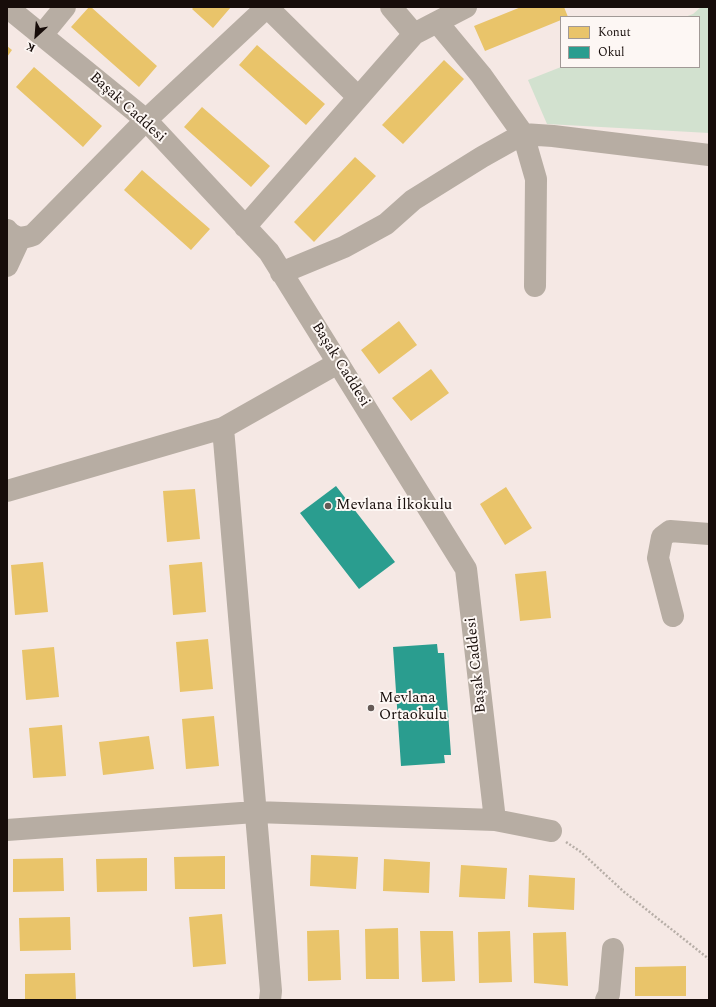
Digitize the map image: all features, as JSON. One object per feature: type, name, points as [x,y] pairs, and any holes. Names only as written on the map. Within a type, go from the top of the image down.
[{"type":"street","name":"Başak Caddesi","points":[[7,7],[146,120],[269,252],[466,569],[495,820]]},
{"type":"street","points":[[42,35],[65,7]]},
{"type":"street","points":[[7,266],[13,234],[26,238],[32,235],[146,120],[267,7],[358,97]]},
{"type":"street","points":[[391,7],[414,34]]},
{"type":"street","points":[[245,227],[414,34],[466,7]]},
{"type":"street","points":[[437,22],[480,75],[523,134],[536,180],[535,286]]},
{"type":"street","points":[[281,273],[344,247],[386,224],[413,200],[482,157],[523,134],[553,136],[709,155]]},
{"type":"street","points":[[7,491],[223,428],[338,363]]},
{"type":"street","points":[[223,428],[271,991],[270,1000]]},
{"type":"street","points":[[673,616],[658,558],[662,537],[670,531],[709,534]]},
{"type":"street","points":[[7,830],[255,812],[495,820],[551,831]]},
{"type":"street","points":[[606,1000],[609,994],[613,949]]},
{"type":"path","points":[[551,831],[581,852],[623,891],[709,959]]},
{"type":"green space","points":[[701,7],[709,7],[709,133],[547,124],[528,80],[560,67],[700,68],[700,16],[688,16],[693,14]]},
{"type":"building: Konut","points":[[89,7],[91,7],[157,66],[139,87],[71,27]]},
{"type":"building: Konut","points":[[194,7],[231,7],[213,28],[192,9]]},
{"type":"building: Konut","points":[[521,7],[564,7],[568,16],[560,16],[560,20],[485,51],[474,26]]},
{"type":"building: Konut","points":[[257,45],[325,104],[306,125],[239,65]]},
{"type":"building: Konut","points":[[7,46],[12,50],[7,57]]},
{"type":"building: Konut","points":[[444,60],[464,79],[403,144],[382,125]]},
{"type":"building: Konut","points":[[34,67],[102,126],[83,147],[16,87]]},
{"type":"building: Konut","points":[[202,107],[270,166],[251,187],[184,127]]},
{"type":"building: Konut","points":[[355,157],[376,176],[314,242],[294,222]]},
{"type":"building: Konut","points":[[142,170],[210,229],[191,250],[124,190]]},
{"type":"building: Konut","points":[[399,321],[417,345],[379,374],[361,350]]},
{"type":"building: Konut","points":[[431,369],[449,393],[411,421],[392,398]]},
{"type":"building: Konut","points":[[506,487],[532,528],[505,545],[480,504]]},
{"type":"building: Konut","points":[[195,489],[200,539],[167,542],[163,491]]},
{"type":"building: Konut","points":[[43,562],[48,612],[15,615],[11,565]]},
{"type":"building: Konut","points":[[202,562],[206,612],[173,615],[169,565]]},
{"type":"building: Konut","points":[[546,571],[551,618],[520,621],[515,574]]},
{"type":"building: Konut","points":[[208,639],[213,689],[180,692],[176,642]]},
{"type":"building: Konut","points":[[54,647],[59,697],[26,700],[22,650]]},
{"type":"building: Konut","points":[[214,716],[219,766],[186,769],[182,719]]},
{"type":"building: Konut","points":[[62,725],[66,776],[33,778],[29,728]]},
{"type":"building: Konut","points":[[149,736],[154,769],[103,775],[99,742]]},
{"type":"building: Konut","points":[[311,855],[358,857],[356,889],[310,886]]},
{"type":"building: Konut","points":[[225,856],[225,889],[175,889],[174,857]]},
{"type":"building: Konut","points":[[63,858],[64,891],[13,892],[13,859]]},
{"type":"building: Konut","points":[[147,858],[147,891],[97,892],[96,859]]},
{"type":"building: Konut","points":[[384,859],[430,862],[429,893],[383,891]]},
{"type":"building: Konut","points":[[461,865],[507,868],[505,899],[459,897]]},
{"type":"building: Konut","points":[[529,875],[575,878],[574,910],[528,907]]},
{"type":"building: Konut","points":[[222,914],[226,964],[193,967],[189,917]]},
{"type":"building: Konut","points":[[70,917],[71,950],[20,951],[19,918]]},
{"type":"building: Konut","points":[[398,928],[399,979],[366,979],[365,929]]},
{"type":"building: Konut","points":[[339,930],[341,980],[308,981],[307,931]]},
{"type":"building: Konut","points":[[420,931],[453,931],[455,981],[422,982]]},
{"type":"building: Konut","points":[[510,931],[512,982],[479,983],[478,932]]},
{"type":"building: Konut","points":[[566,932],[568,986],[534,983],[533,933]]},
{"type":"building: Konut","points":[[686,966],[686,996],[635,996],[635,967]]},
{"type":"building: Konut","points":[[75,973],[76,1000],[25,1000],[25,974]]},
{"type":"building: Okul","points":[[336,486],[395,562],[359,589],[300,513]]},
{"type":"building: Okul","points":[[437,644],[438,653],[444,653],[451,755],[444,755],[445,763],[401,766],[393,647]]},
{"type":"place","name":"Mevlana İlkokulu","points":[[328,506]]},
{"type":"place","name":"Mevlana Ortaokulu","points":[[371,708]]}]
